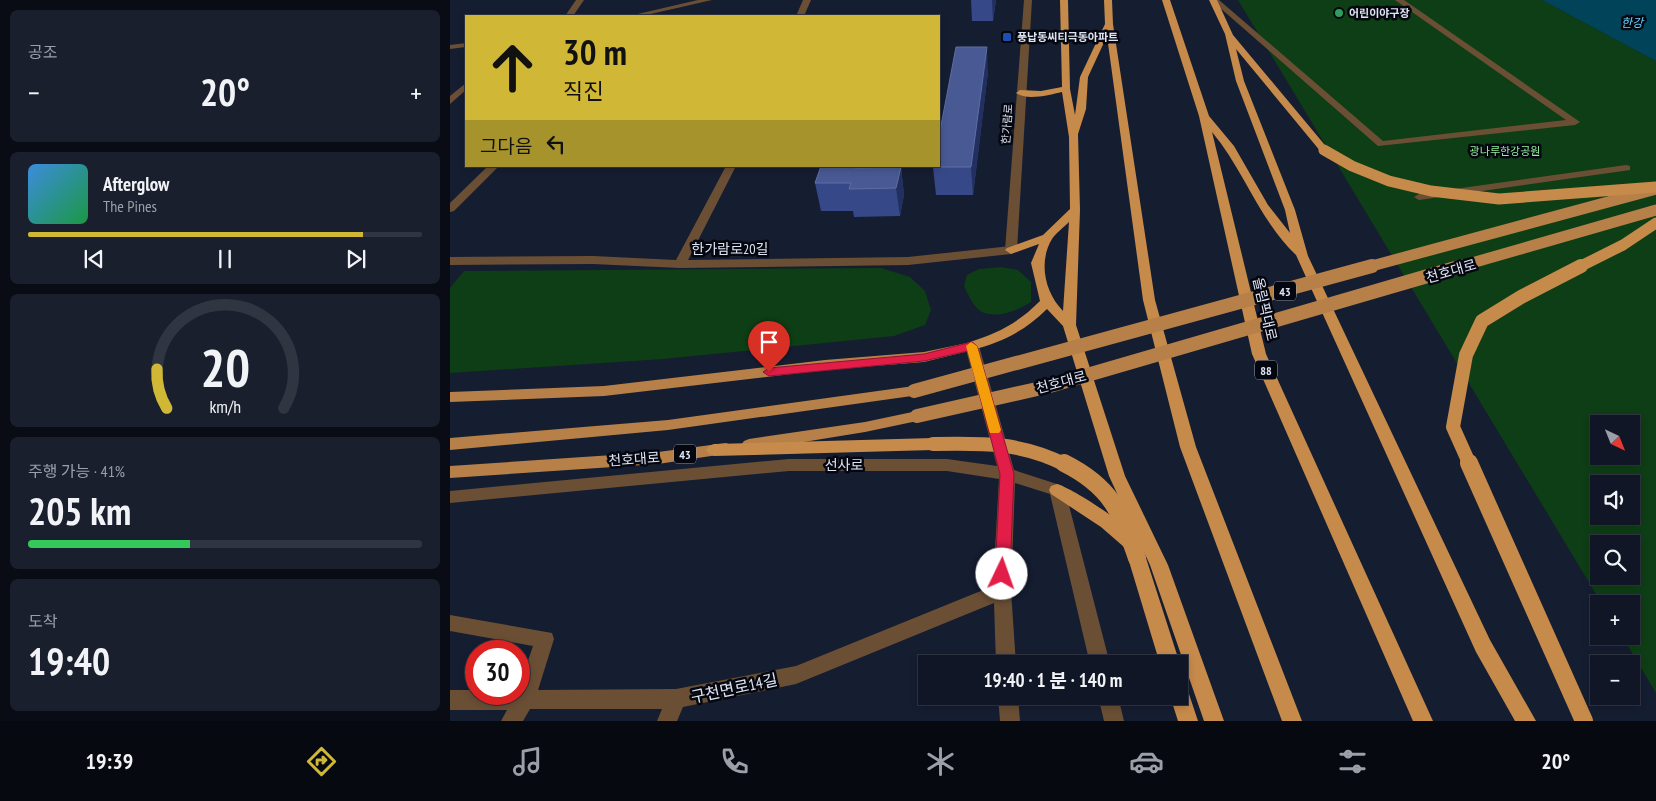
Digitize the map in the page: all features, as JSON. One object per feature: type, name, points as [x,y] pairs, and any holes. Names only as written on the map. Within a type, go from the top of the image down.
[{"type":"highway","points":[[1064,0],[1066,89],[1074,137],[1075,210],[1070,325],[1117,476],[1159,565],[1214,721]]},
{"type":"highway","points":[[1108,0],[1109,24],[1149,300],[1188,447],[1292,721]]},
{"type":"highway","name":"올림픽대로","points":[[1166,0],[1204,116],[1259,354],[1423,721]]},
{"type":"highway","points":[[1214,0],[1229,34],[1240,82],[1290,210],[1302,256],[1483,646],[1526,721]]},
{"type":"highway","points":[[1074,137],[1081,109],[1084,76],[1109,24]]},
{"type":"highway","points":[[1229,34],[1324,150],[1352,166],[1389,181],[1431,191],[1499,199],[1656,188]]},
{"type":"highway","points":[[1020,93],[1041,94],[1066,89]]},
{"type":"highway","points":[[1204,116],[1231,148],[1263,206],[1302,256]]},
{"type":"highway","points":[[1011,250],[1047,237],[1075,210]]},
{"type":"highway","points":[[1584,721],[1453,427],[1466,355],[1482,321],[1520,297],[1623,245],[1656,223]]},
{"type":"highway","points":[[1047,237],[1037,263],[1047,302],[1070,325]]},
{"type":"highway","points":[[1011,250],[1037,263]]},
{"type":"highway","points":[[972,346],[1002,336],[1026,322],[1047,302]]},
{"type":"highway","points":[[714,450],[999,444],[1042,454],[1075,469],[1108,494],[1129,534],[1167,655]]},
{"type":"highway","points":[[1057,490],[1106,522],[1159,565]]},
{"type":"highway","points":[[1183,705],[1188,721]]},
{"type":"main road","name":"천호대로","points":[[450,444],[668,425],[914,391],[1030,361],[1656,188]]},
{"type":"main road","name":"천호대로","points":[[450,472],[658,458],[866,427],[917,416],[1046,387],[1656,210]]},
{"type":"main road","points":[[450,397],[604,391],[824,365],[924,357],[972,346]]},
{"type":"street","points":[[569,15],[580,0]]},
{"type":"street","points":[[645,15],[708,0]]},
{"type":"street","points":[[800,15],[807,0]]},
{"type":"street","name":"한가람로","points":[[1011,250],[1020,93],[1028,0]]},
{"type":"street","points":[[1214,0],[1381,144],[1575,122],[1399,0]]},
{"type":"street","points":[[450,47],[465,44]]},
{"type":"street","points":[[450,101],[465,87]]},
{"type":"street","points":[[450,209],[493,167]]},
{"type":"street","points":[[680,264],[730,167]]},
{"type":"street","points":[[1419,197],[1626,168]]},
{"type":"street","name":"한가람로20길","points":[[450,262],[593,260],[680,264],[908,261],[1011,250]]},
{"type":"street","points":[[972,346],[1007,474],[1002,591],[1006,655]]},
{"type":"street","name":"선사로","points":[[450,497],[789,465],[947,464],[1007,474],[1057,490]]},
{"type":"street","points":[[1057,490],[1098,655]]},
{"type":"street","name":"구천면로14길","points":[[530,701],[676,700],[796,675],[1002,591]]},
{"type":"street","points":[[450,623],[545,639],[530,683]]},
{"type":"street","name":"구천면로14길","points":[[450,700],[465,700]]},
{"type":"street","points":[[667,721],[676,700]]},
{"type":"street","points":[[511,721],[521,705]]},
{"type":"street","points":[[1009,705],[1010,721]]},
{"type":"street","points":[[1110,705],[1114,721]]},
{"type":"green space","name":"광나루한강공원","points":[[1238,0],[1542,0],[1656,61],[1656,693],[1640,666],[1640,655],[1633,655],[1627,645],[1640,645],[1640,595],[1597,595],[1591,585],[1640,585],[1640,535],[1590,535],[1590,584]]},
{"type":"green space","points":[[1001,267],[1018,270],[1031,282],[1031,302],[1014,311],[1001,314],[995,315],[982,312],[973,304],[964,286],[967,275],[979,269]]},
{"type":"green space","points":[[881,268],[910,277],[925,291],[931,310],[925,325],[894,336],[663,359],[450,373],[450,288],[464,271]]},
{"type":"water","name":"한강","points":[[1542,0],[1656,0],[1656,61]]},
{"type":"building","points":[[956,47],[987,47],[971,167],[940,167],[940,131]]},
{"type":"building","points":[[821,167],[901,167],[896,188],[849,189],[851,183],[815,183]]},
{"type":"slow traffic","points":[[971,346],[995,430]]},
{"type":"place","name":"어린이야구장","points":[[1339,13]]},
{"type":"place","name":"풍납동씨티극동아파트","points":[[1007,37]]},
{"type":"route","points":[[769,372],[824,365],[924,357],[972,346],[1007,474],[1002,574]]}]
